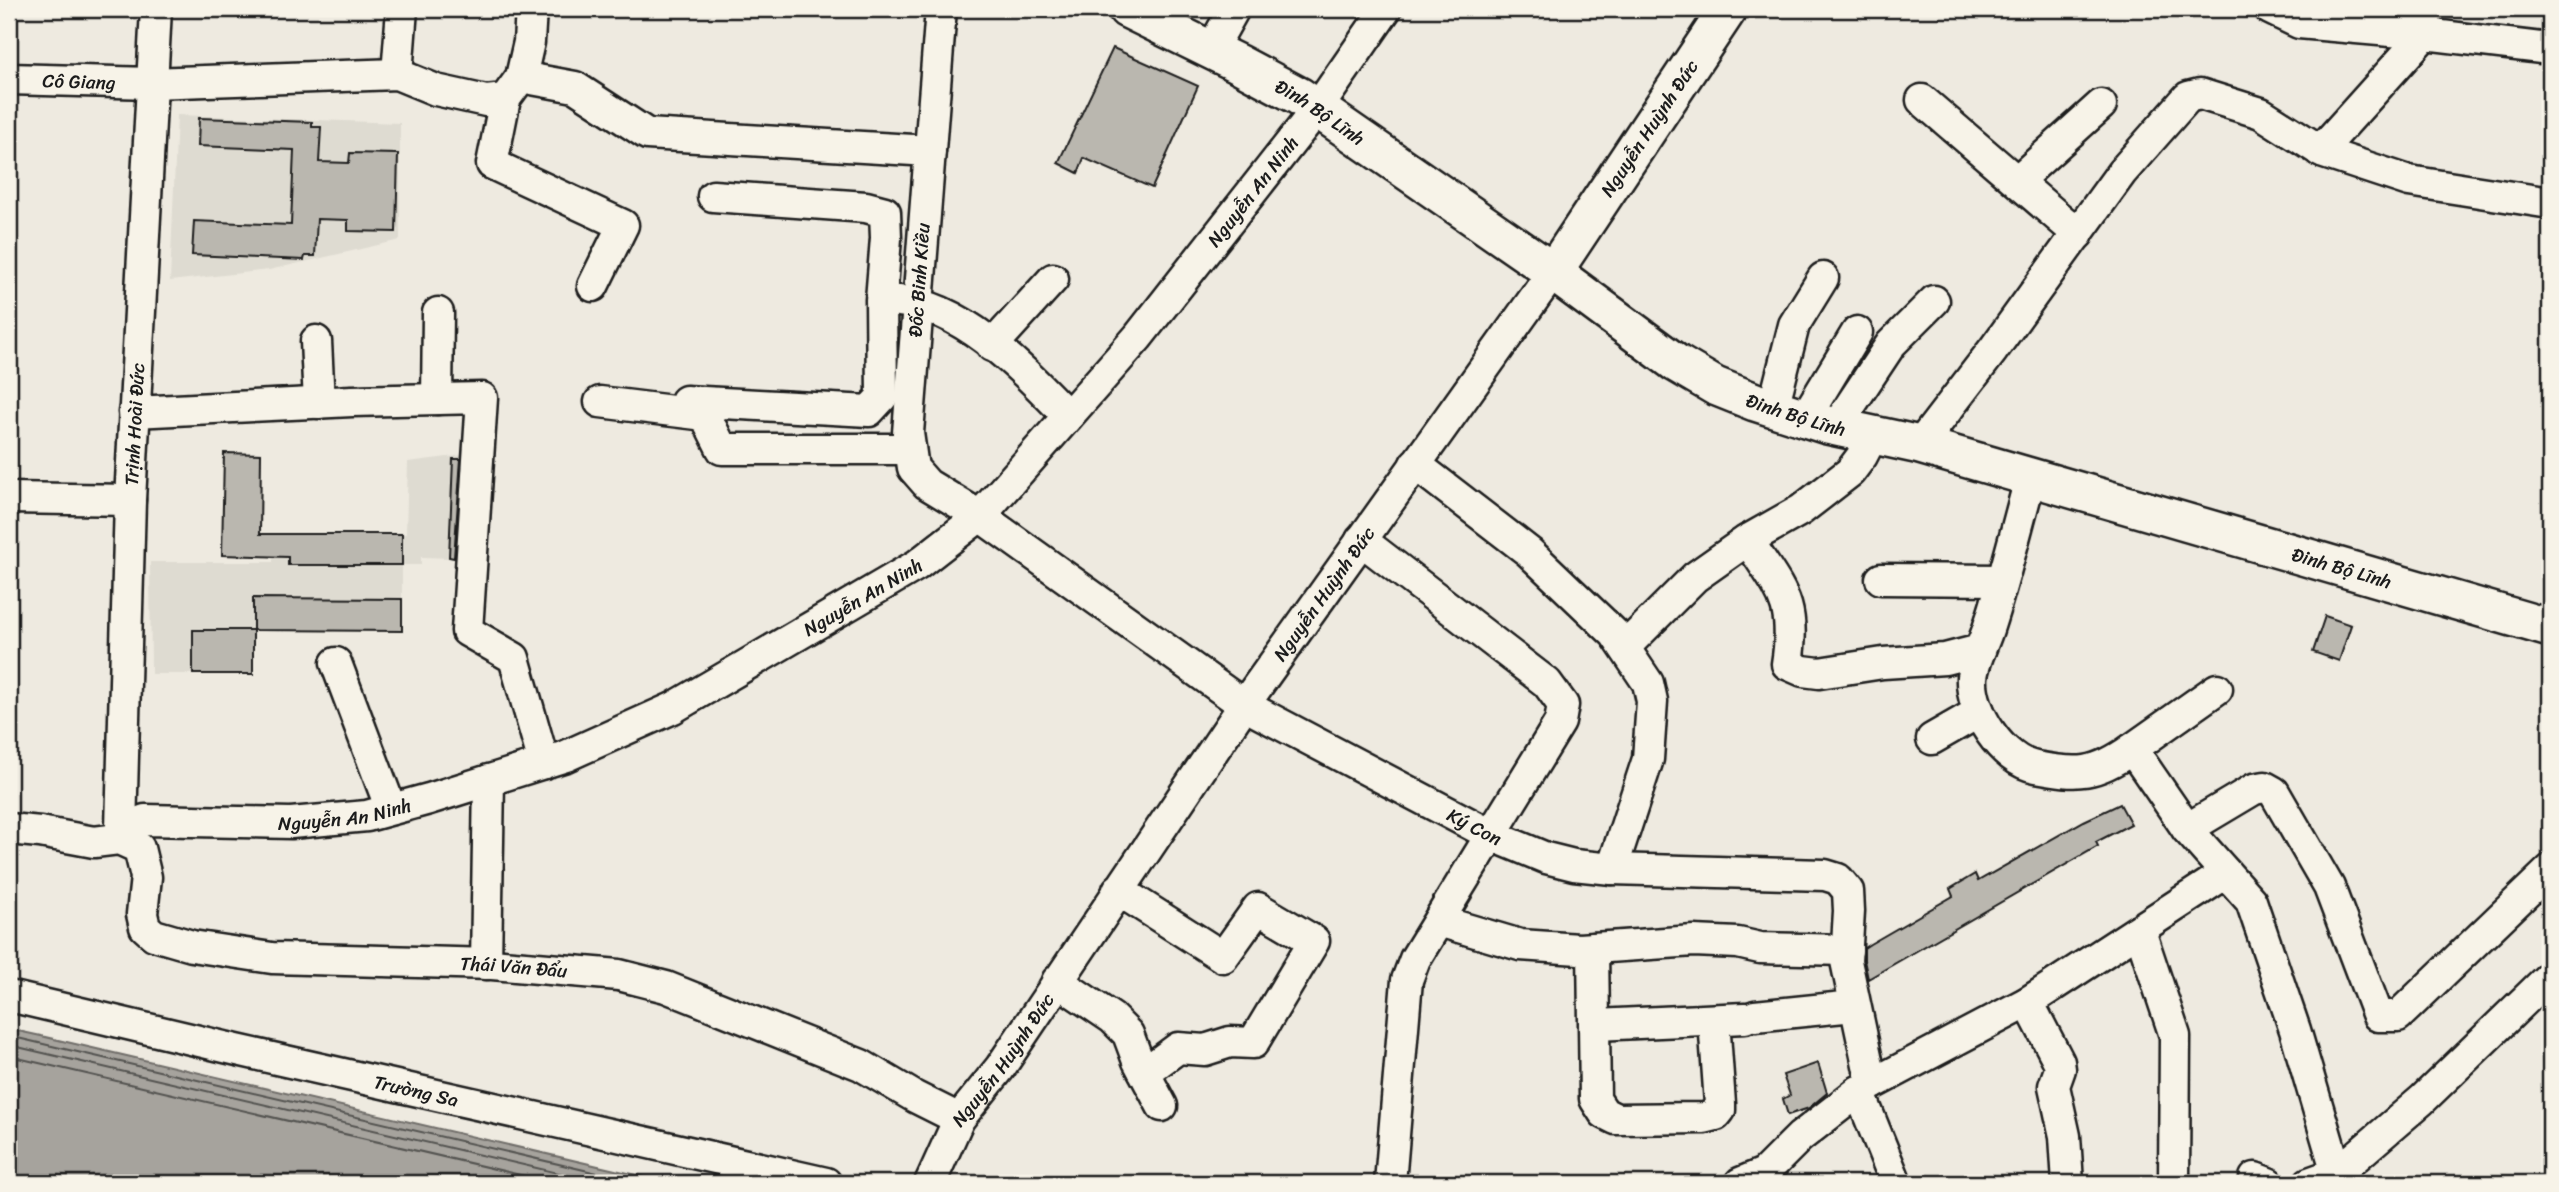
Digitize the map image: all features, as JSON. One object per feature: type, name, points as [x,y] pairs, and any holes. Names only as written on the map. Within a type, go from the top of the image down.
[{"type":"main road","name":"Đinh Bộ Lĩnh","points":[[1127,9],[1299,96],[1553,272],[1676,363],[1715,386],[1805,418],[1920,445],[2550,628]]},
{"type":"main road","name":"Nguyễn Huỳnh Đức","points":[[1553,272],[1728,9]]},
{"type":"street","name":"Trịnh Hoài Đức","points":[[120,834],[130,500],[156,9]]},
{"type":"street","points":[[402,9],[397,74],[436,90],[486,102],[513,88],[575,87],[647,134],[930,150]]},
{"type":"street","points":[[531,9],[529,42],[492,164],[623,225],[593,286]]},
{"type":"street","name":"Đốc Binh Kiều","points":[[941,9],[908,433],[913,468],[927,484],[981,516]]},
{"type":"street","points":[[1211,50],[1234,9]]},
{"type":"street","name":"Nguyễn An Ninh","points":[[9,829],[94,842],[120,834],[145,820],[291,823],[367,816],[566,756],[673,708],[917,565],[981,516],[1138,337],[1317,109],[1386,9]]},
{"type":"street","points":[[2270,9],[2299,23],[2426,21],[2550,49]]},
{"type":"street","points":[[2320,150],[2426,21]]},
{"type":"street","name":"Cô Giang","points":[[9,79],[151,83],[397,74]]},
{"type":"street","points":[[1920,445],[2122,172],[2188,97],[2200,94],[2260,113],[2320,150],[2409,181],[2550,203]]},
{"type":"street","points":[[1922,100],[2078,234]]},
{"type":"street","points":[[2017,181],[2101,105]]},
{"type":"street","points":[[686,401],[869,411],[882,397],[881,300],[885,212],[866,208],[713,196]]},
{"type":"street","points":[[885,223],[923,228]]},
{"type":"street","name":"Nguyễn Huỳnh Đức","points":[[930,1183],[959,1119],[1000,1068],[1244,705],[1553,272]]},
{"type":"street","points":[[1805,418],[1794,325],[1823,278]]},
{"type":"street","points":[[992,346],[1054,279]]},
{"type":"street","points":[[881,300],[917,303],[950,314],[1020,367],[1069,416]]},
{"type":"street","points":[[1805,418],[1891,344],[1934,301]]},
{"type":"street","points":[[438,313],[438,399]]},
{"type":"street","points":[[1805,418],[1857,332]]},
{"type":"street","points":[[316,341],[319,403]]},
{"type":"street","points":[[134,412],[482,398],[467,631],[514,657],[544,762]]},
{"type":"street","points":[[600,402],[705,415],[722,449],[910,449]]},
{"type":"street","points":[[1625,647],[1695,576],[1748,540],[1801,510],[1850,472],[1873,435]]},
{"type":"street","points":[[1415,464],[1529,552],[1615,634],[1648,682],[1652,701],[1648,759],[1612,869]]},
{"type":"street","points":[[2031,477],[1972,676],[1979,712],[2007,750],[2023,765],[2077,773],[2110,765],[2217,689]]},
{"type":"street","points":[[9,498],[130,500]]},
{"type":"street","name":"Ký Con","points":[[981,516],[1244,705],[1493,836],[1546,858],[1574,865],[1612,869],[1825,875],[1838,879],[1848,891],[1846,961],[1866,1088],[1896,1183]]},
{"type":"street","points":[[1361,540],[1547,683],[1563,705],[1560,722],[1493,836],[1415,959],[1408,980],[1390,1183]]},
{"type":"street","points":[[1748,540],[1788,603],[1792,632],[1787,664],[1803,671],[1819,673],[1883,663],[1945,659],[1980,650]]},
{"type":"street","points":[[1881,579],[2002,580]]},
{"type":"street","points":[[336,663],[391,809]]},
{"type":"street","points":[[1932,740],[1979,712]]},
{"type":"street","points":[[2132,749],[2186,829],[2251,901],[2295,1030],[2340,1178]]},
{"type":"street","points":[[486,964],[489,780]]},
{"type":"street","points":[[2186,829],[2254,789],[2265,787],[2274,792],[2329,887],[2378,1016],[2388,1018],[2398,1016],[2550,870]]},
{"type":"street","name":"Thái Văn Đẩu","points":[[120,834],[139,848],[142,854],[146,877],[142,914],[145,928],[153,935],[192,946],[272,958],[486,964],[619,975],[666,987],[861,1065],[959,1119]]},
{"type":"street","points":[[1740,1183],[1764,1173],[1800,1137],[1866,1088],[2028,1002],[2226,873]]},
{"type":"street","points":[[1118,890],[1223,957],[1258,908],[1314,941],[1253,1043],[1230,1042],[1205,1050],[1178,1048],[1155,1065],[1143,1070]]},
{"type":"street","points":[[1439,920],[1520,945],[1593,948],[1694,941],[1738,943],[1760,948],[1847,950]]},
{"type":"street","points":[[2140,931],[2175,1036],[2174,1183]]},
{"type":"street","points":[[1593,948],[1595,1099],[1604,1113],[1616,1119],[1704,1118],[1716,1115],[1720,1110],[1714,1020]]},
{"type":"street","points":[[2309,1183],[2340,1178],[2550,976]]},
{"type":"street","points":[[1057,981],[1112,1018],[1128,1034],[1162,1106]]},
{"type":"street","name":"Trường Sa","points":[[9,996],[826,1183]]},
{"type":"street","points":[[2028,1002],[2059,1062],[2060,1069],[2054,1086],[2065,1136],[2068,1183]]},
{"type":"street","points":[[1595,1025],[1714,1020],[1854,1006]]},
{"type":"shaded area","points":[[177,115],[400,123],[400,240],[269,270],[170,281]]},
{"type":"shaded area","points":[[487,452],[485,559],[421,557],[421,565],[402,565],[402,631],[253,630],[253,674],[151,674],[150,562],[273,562],[274,534],[406,534],[408,462]]},
{"type":"water","points":[[9,1029],[41,1036],[671,1183],[9,1183]]},
{"type":"building","points":[[1113,48],[1198,86],[1152,188],[1084,158],[1078,173],[1058,163]]},
{"type":"building","points":[[199,118],[312,122],[312,127],[321,127],[319,162],[349,163],[350,153],[398,154],[396,232],[348,231],[348,220],[317,219],[315,256],[305,256],[304,260],[192,255],[194,221],[291,225],[294,150],[198,146]]},
{"type":"building","points":[[224,453],[261,454],[260,534],[402,534],[402,565],[288,565],[288,557],[222,555]]},
{"type":"building","points":[[453,459],[461,459],[454,558],[449,557]]},
{"type":"building","points":[[253,598],[402,599],[402,631],[253,630]]},
{"type":"building","points":[[2325,616],[2351,625],[2339,661],[2313,652]]},
{"type":"building","points":[[193,630],[253,630],[253,674],[193,674]]},
{"type":"building","points":[[2120,804],[2131,824],[2096,842],[2098,846],[1868,979],[1864,948],[1953,896],[1950,889],[1975,874],[1978,881],[2084,821]]},
{"type":"building","points":[[1818,1063],[1827,1093],[1809,1108],[1788,1115],[1783,1099],[1790,1095],[1783,1075]]}]
